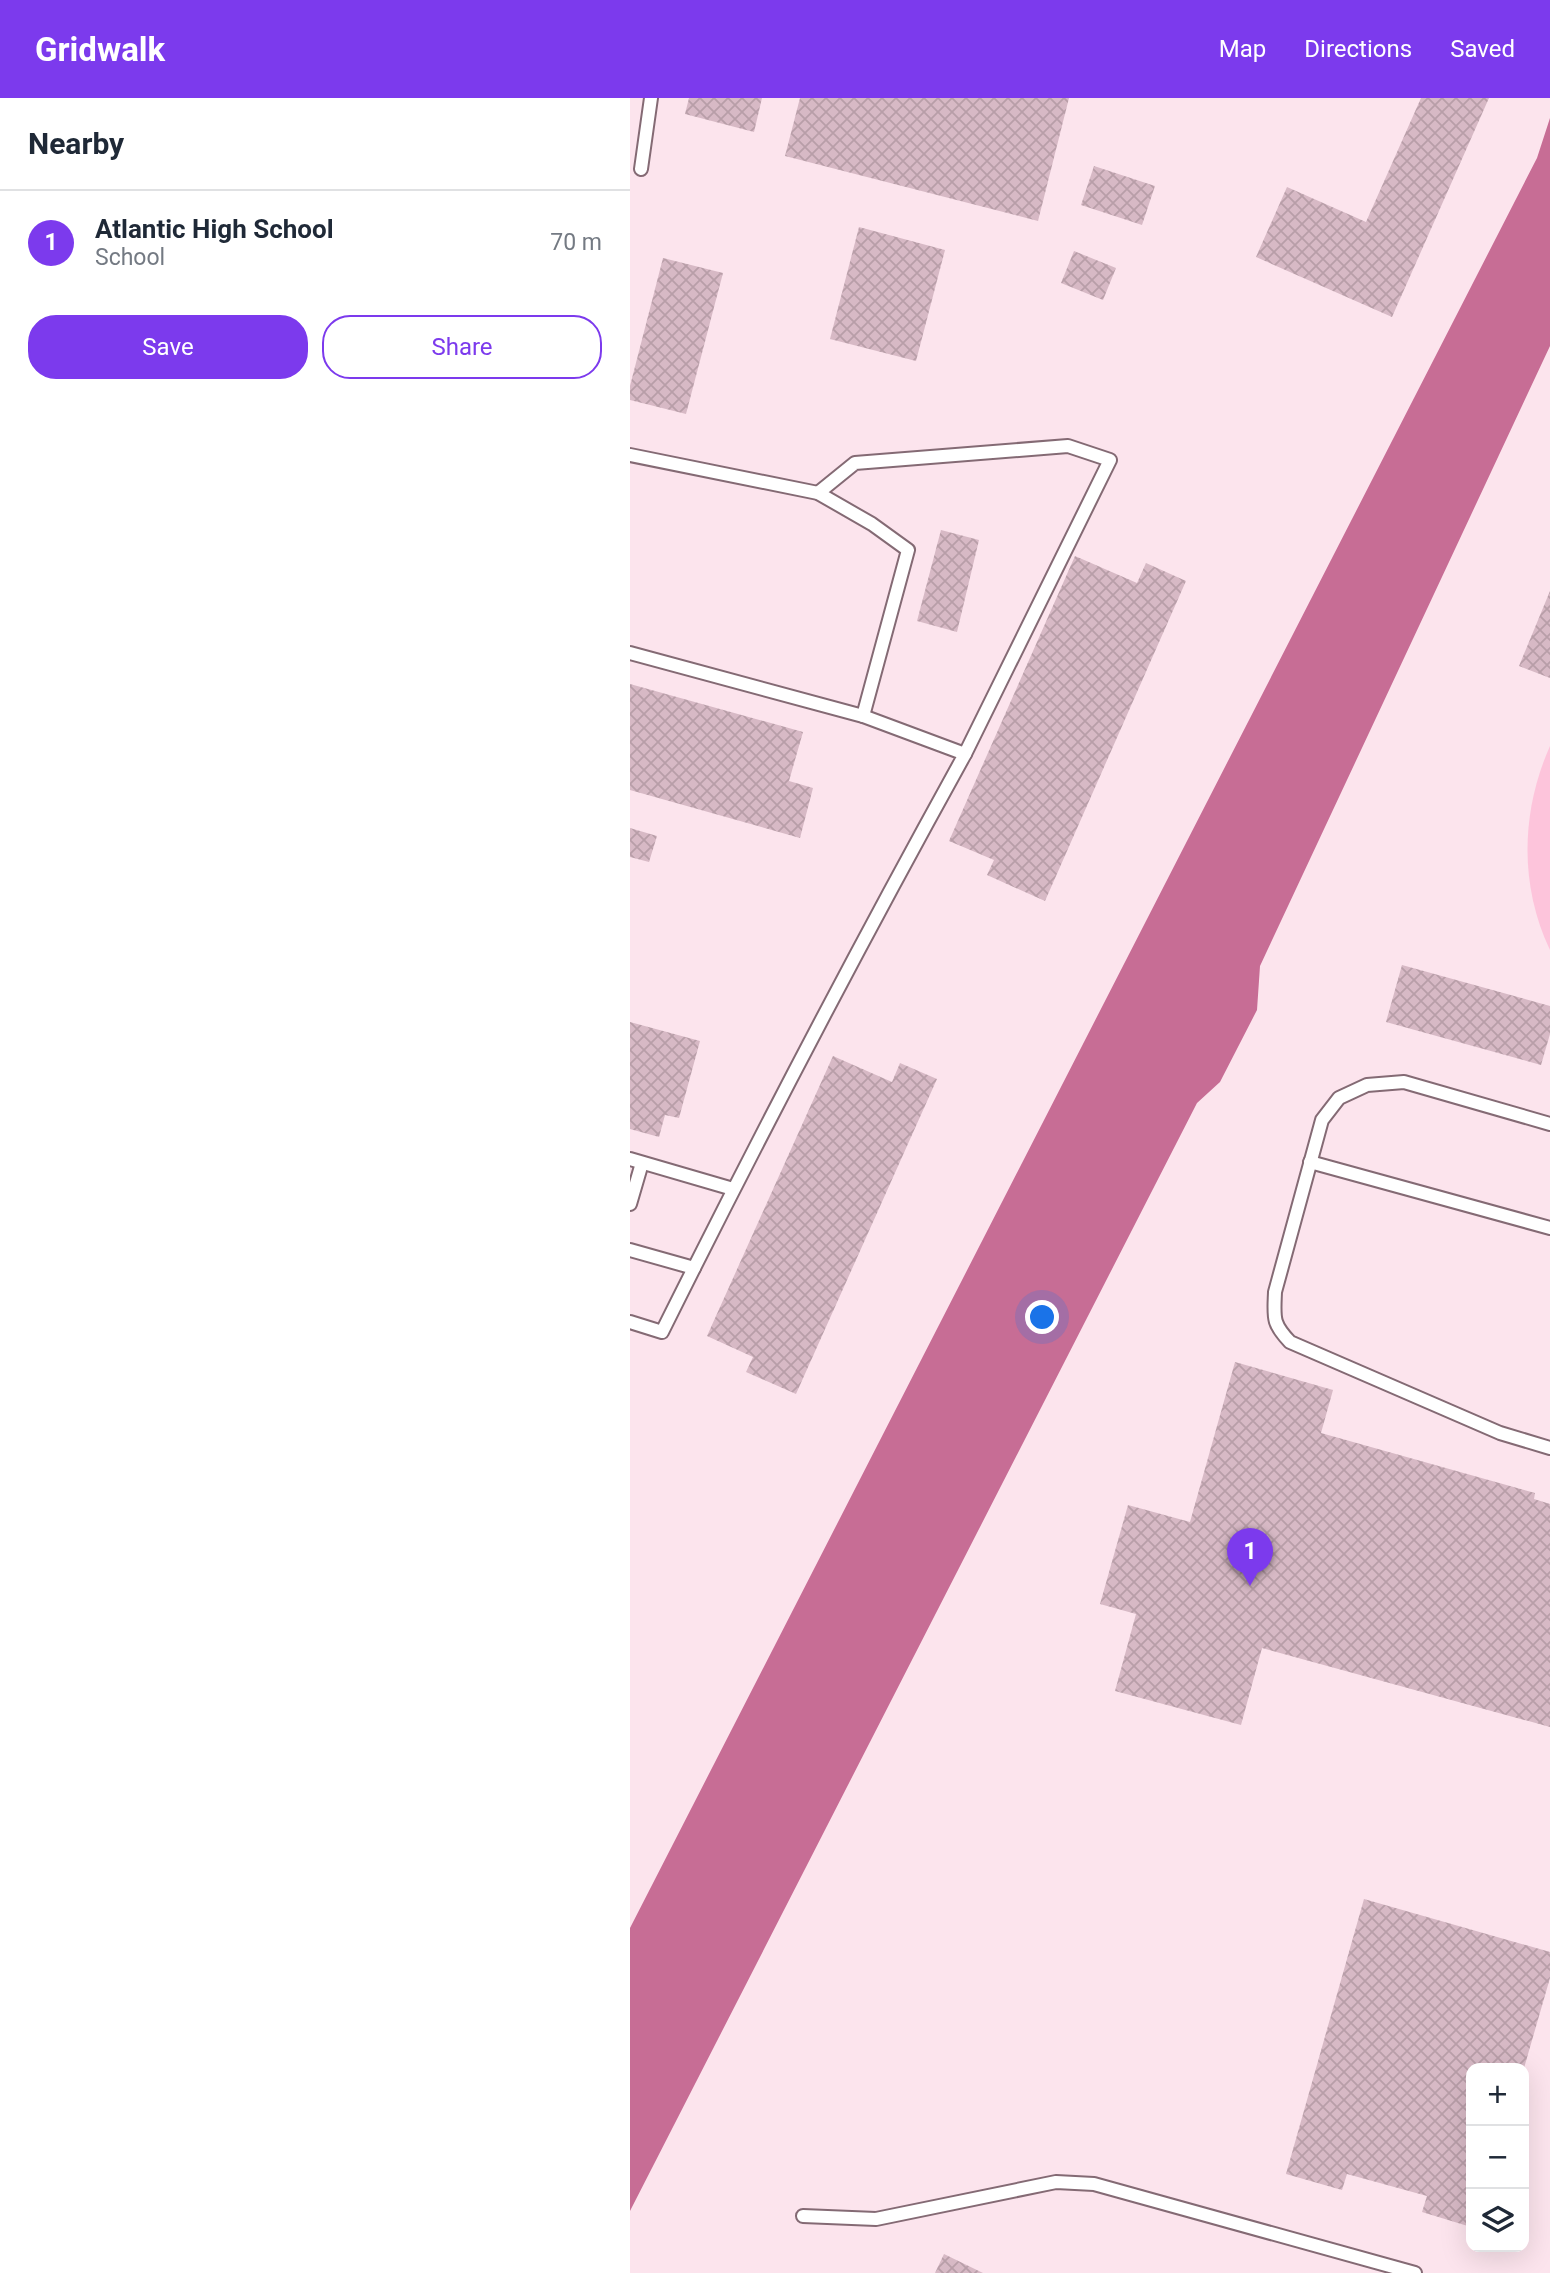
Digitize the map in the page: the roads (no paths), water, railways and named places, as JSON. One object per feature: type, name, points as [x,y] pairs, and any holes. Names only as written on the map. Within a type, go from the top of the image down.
[{"type":"lane","points":[[641,169],[651,98]]},
{"type":"lane","points":[[630,1322],[662,1332],[733,1189],[965,754],[1110,460],[1068,446],[855,463],[818,493]]},
{"type":"lane","points":[[630,455],[818,493],[872,524],[908,550],[863,716]]},
{"type":"lane","points":[[630,653],[863,716],[965,754]]},
{"type":"lane","points":[[1550,1124],[1404,1082],[1367,1085],[1339,1098],[1322,1120],[1275,1292],[1274,1314],[1278,1329],[1290,1342],[1500,1433],[1550,1448]]},
{"type":"lane","points":[[630,1204],[636,1161],[733,1189]]},
{"type":"lane","points":[[1310,1162],[1550,1228]]},
{"type":"lane","points":[[630,1250],[694,1268]]},
{"type":"lane","points":[[803,2216],[876,2219],[1056,2182],[1094,2184],[1415,2273]]},
{"type":"place","name":"Atlantic High School","points":[[1250,1586]]}]
